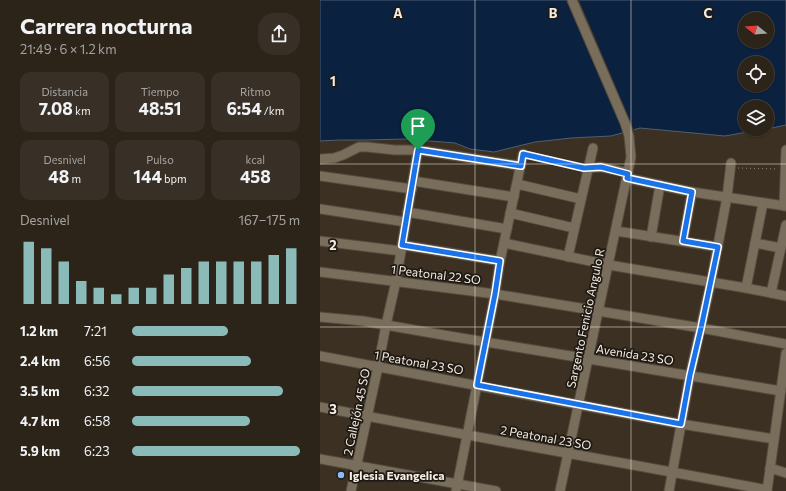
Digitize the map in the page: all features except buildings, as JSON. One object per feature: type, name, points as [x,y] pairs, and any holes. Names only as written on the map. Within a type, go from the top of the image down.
[{"type":"street","name":"Sargento Fenicio Angulo R","points":[[560,491],[631,157],[629,136],[625,123],[572,0]]},
{"type":"street","points":[[320,159],[334,158],[359,147],[418,150],[521,166]]},
{"type":"street","points":[[568,257],[593,148]]},
{"type":"street","name":"2 Callejón 45 SO","points":[[351,491],[396,281],[418,150]]},
{"type":"street","points":[[589,168],[601,167],[627,176],[692,192],[785,206],[786,150]]},
{"type":"street","points":[[457,487],[486,342],[500,261],[523,154]]},
{"type":"street","points":[[669,491],[690,375],[718,247],[731,165]]},
{"type":"street","points":[[320,176],[514,197]]},
{"type":"street","points":[[517,184],[581,199]]},
{"type":"street","points":[[651,237],[660,185]]},
{"type":"street","points":[[683,241],[692,192]]},
{"type":"street","points":[[746,288],[763,203]]},
{"type":"street","points":[[320,208],[406,222]]},
{"type":"street","points":[[407,212],[507,229]]},
{"type":"street","points":[[510,213],[574,228]]},
{"type":"street","points":[[771,293],[786,225]]},
{"type":"street","points":[[616,231],[718,247]]},
{"type":"street","points":[[320,241],[402,248],[500,261]]},
{"type":"street","points":[[504,243],[609,265],[786,296]]},
{"type":"street","points":[[755,243],[781,248]]},
{"type":"street","name":"1 Peatonal 22 SO","points":[[320,272],[495,294],[701,328],[786,344]]},
{"type":"street","name":"Avenida 23 SO","points":[[320,316],[363,321],[781,391]]},
{"type":"street","points":[[767,490],[776,422],[784,382],[786,353]]},
{"type":"street","name":"1 Peatonal 23 SO","points":[[320,356],[681,424],[774,439]]},
{"type":"street","name":"2 Peatonal 23 SO","points":[[320,407],[367,417],[767,490]]},
{"type":"street","points":[[776,422],[786,426]]},
{"type":"street","points":[[320,459],[356,465],[457,487],[496,491]]},
{"type":"street","points":[[770,468],[786,473]]},
{"type":"path","points":[[523,154],[589,168]]},
{"type":"path","points":[[731,165],[786,169]]},
{"type":"water","points":[[320,0],[786,0],[786,125],[774,128],[774,100],[738,100],[738,134],[725,136],[640,128],[611,136],[535,142],[494,152],[470,149],[455,143],[405,139],[320,141]]},
{"type":"pier","points":[[566,0],[579,0],[635,132],[624,134]]},
{"type":"place","name":"Iglesia Evangelica","points":[[341,475]]},
{"type":"route","points":[[418,150],[521,166],[523,154],[584,168],[601,167],[628,174],[627,178],[692,192],[683,241],[718,247],[690,375],[681,424],[477,385],[500,261],[402,245],[418,150]]}]
